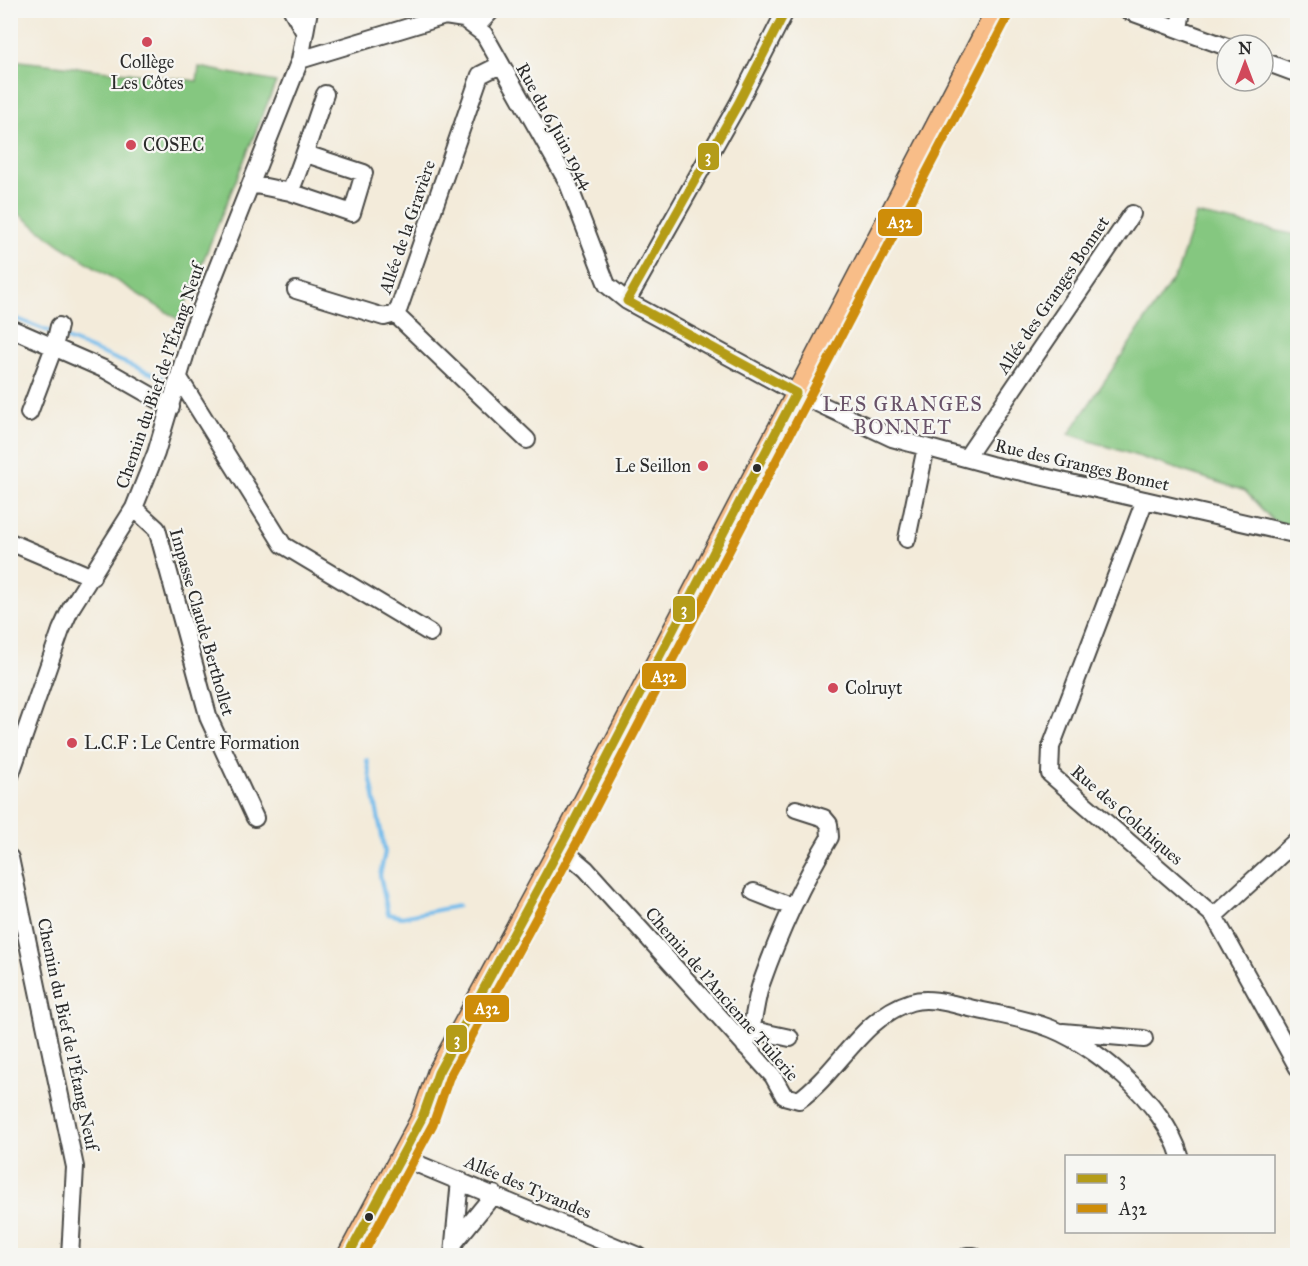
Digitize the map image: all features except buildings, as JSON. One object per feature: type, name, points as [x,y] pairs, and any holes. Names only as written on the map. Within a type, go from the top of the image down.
[{"type":"main road","points":[[348,1256],[422,1118],[438,1074],[560,847],[997,10]]},
{"type":"street","points":[[292,10],[305,33]]},
{"type":"street","name":"Chemin du Bief de l'Étang Neuf","points":[[10,776],[61,630],[71,608],[134,508],[171,407],[193,329],[300,60],[309,10]]},
{"type":"street","points":[[300,60],[445,16],[464,19],[477,26],[492,10]]},
{"type":"street","points":[[627,301],[738,104],[786,10]]},
{"type":"street","points":[[1126,10],[1215,42]]},
{"type":"street","points":[[1179,29],[1182,10]]},
{"type":"street","name":"Rue du 6 Juin 1944","points":[[477,26],[567,181],[607,285],[627,301],[796,393]]},
{"type":"street","name":"Allée de la Gravière","points":[[297,290],[384,317],[394,314],[399,308],[480,75],[500,65]]},
{"type":"street","points":[[1275,65],[1298,74]]},
{"type":"street","points":[[290,192],[306,154],[309,138],[325,94]]},
{"type":"street","points":[[251,184],[290,192],[352,213],[364,173],[306,154]]},
{"type":"street","name":"Allée des Granges Bonnet","points":[[966,458],[1132,214]]},
{"type":"street","points":[[394,314],[527,440]]},
{"type":"street","points":[[29,412],[54,347],[59,326]]},
{"type":"street","points":[[10,328],[106,370],[171,407]]},
{"type":"street","points":[[179,378],[283,545],[430,633]]},
{"type":"street","name":"Rue des Granges Bonnet","points":[[796,393],[892,438],[966,458],[1298,536]]},
{"type":"street","points":[[907,539],[926,447]]},
{"type":"street","name":"Rue des Colchiques","points":[[1145,500],[1051,747],[1050,774],[1214,916],[1298,1068]]},
{"type":"street","name":"Impasse Claude Berthollet","points":[[134,508],[157,529],[209,719],[255,818]]},
{"type":"street","points":[[10,542],[92,577]]},
{"type":"street","points":[[745,1046],[753,1030],[761,986],[792,907],[830,837],[829,824],[824,818],[796,809]]},
{"type":"street","points":[[1214,916],[1298,839]]},
{"type":"street","name":"Chemin de l'Ancienne Tuilerie","points":[[560,847],[586,868],[773,1076],[784,1096],[799,1100],[824,1079],[862,1034],[886,1013],[913,1001],[941,1001],[1043,1025],[1078,1042],[1112,1067],[1150,1104],[1175,1140],[1180,1155]]},
{"type":"street","name":"Chemin du Bief de l'Étang Neuf","points":[[10,858],[75,1167],[70,1256]]},
{"type":"street","points":[[754,892],[792,907]]},
{"type":"street","points":[[753,1030],[790,1038]]},
{"type":"street","points":[[1056,1032],[1144,1039]]},
{"type":"street","name":"Allée des Tyrandes","points":[[401,1157],[638,1256]]},
{"type":"street","points":[[454,1250],[459,1180]]},
{"type":"street","points":[[454,1250],[494,1194]]},
{"type":"street","points":[[967,1256],[974,1256]]},
{"type":"green space","name":"COSEC","points":[[11,60],[197,81],[199,67],[276,82],[179,320],[60,245],[11,208]]},
{"type":"green space","points":[[1196,214],[1297,235],[1297,528],[1272,520],[1245,491],[1069,434],[1177,273]]},
{"type":"waterway","points":[[10,316],[53,333]]},
{"type":"waterway","points":[[62,337],[162,378]]},
{"type":"waterway","points":[[367,760],[385,852],[380,875],[388,914],[402,917],[458,906]]},
{"type":"transit line","name":"3","points":[[627,301],[738,104],[786,10]]},
{"type":"transit line","name":"A32","points":[[362,1256],[433,1124],[449,1078],[580,837],[1008,16]]},
{"type":"transit line","name":"3","points":[[627,301],[796,393]]},
{"type":"transit line","name":"3","points":[[348,1256],[422,1118],[438,1073],[569,831],[796,393]]},
{"type":"place","name":"Collège Les Côtes","points":[[147,42]]},
{"type":"place","name":"COSEC","points":[[131,145]]},
{"type":"place","name":"Le Seillon","points":[[703,466]]},
{"type":"place","name":"Colruyt","points":[[833,688]]},
{"type":"place","name":"L.C.F : Le Centre Formation","points":[[72,743]]},
{"type":"district","name":"LES GRANGES BONNET","points":[[903,416]]}]
